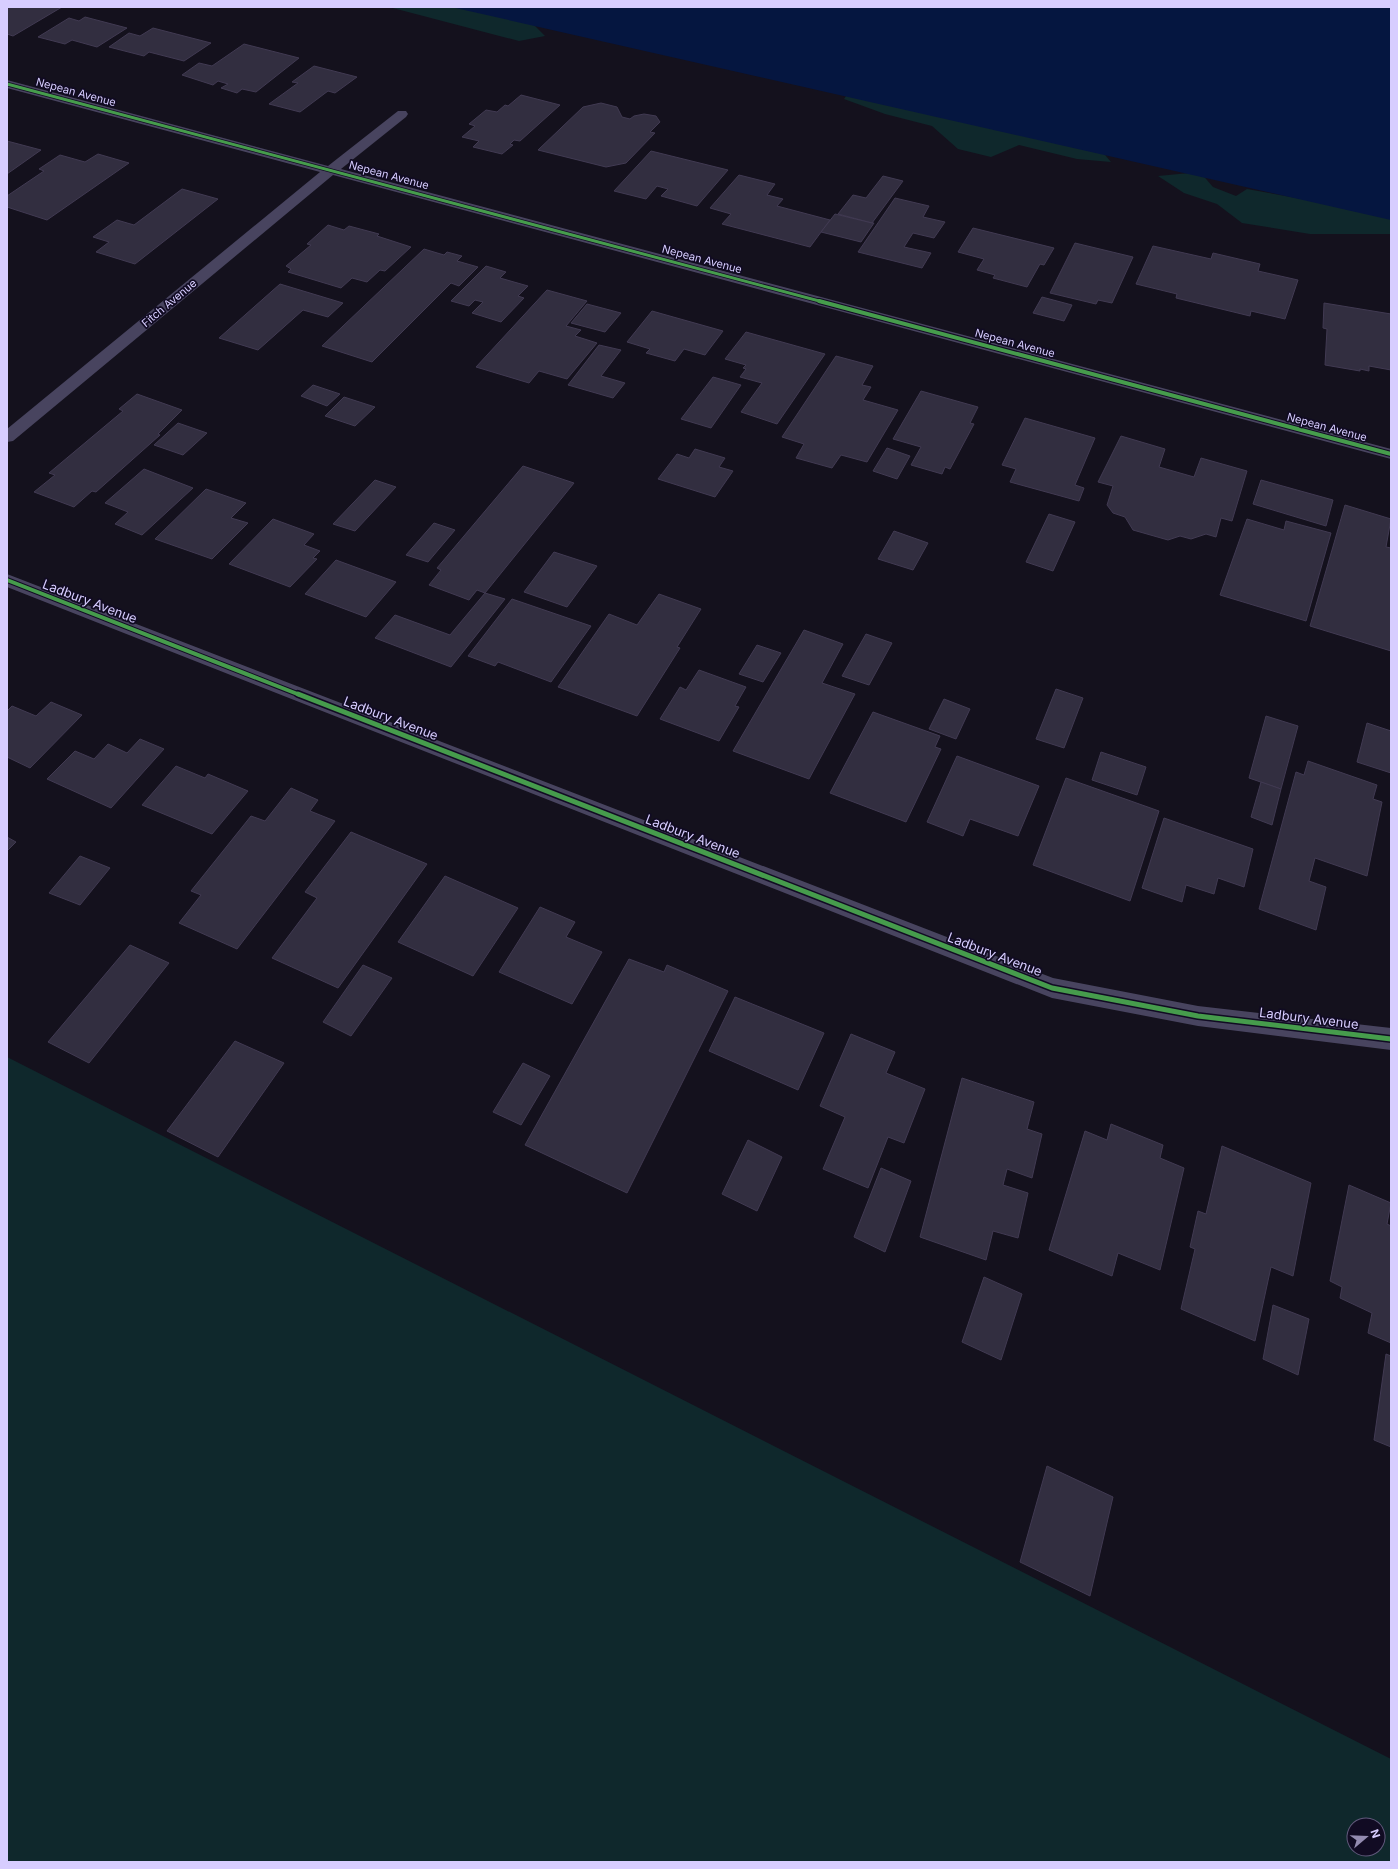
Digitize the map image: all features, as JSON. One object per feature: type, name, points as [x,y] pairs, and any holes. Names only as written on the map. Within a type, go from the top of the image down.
[{"type":"street","name":"Nepean Avenue","points":[[7,84],[1391,454]]},
{"type":"street","name":"Fitch Avenue","points":[[7,437],[331,170],[402,114]]},
{"type":"street","name":"Ladbury Avenue","points":[[7,580],[1052,988],[1198,1016],[1391,1040]]},
{"type":"green space","points":[[389,7],[470,7],[532,23],[545,36],[519,41]]},
{"type":"green space","points":[[848,93],[1100,149],[1111,162],[1077,159],[1019,145],[991,157],[958,149],[932,126],[885,114],[844,99]]},
{"type":"green space","points":[[1200,172],[1213,187],[1236,196],[1247,189],[1391,215],[1391,234],[1310,234],[1242,223],[1217,204],[1184,193],[1158,176]]},
{"type":"green space","points":[[7,1057],[1391,1759],[1391,1862],[7,1862]]},
{"type":"water","points":[[451,7],[1391,7],[1391,220],[1272,193]]},
{"type":"building","points":[[7,7],[62,7],[13,36],[7,34]]},
{"type":"building","points":[[85,17],[127,28],[97,47],[72,40],[65,44],[38,37],[69,18],[79,21]]},
{"type":"building","points":[[153,28],[211,43],[184,61],[149,52],[144,56],[109,47],[129,33],[140,36]]},
{"type":"building","points":[[244,44],[299,58],[256,92],[242,89],[237,93],[221,88],[228,84],[218,81],[213,85],[182,75],[199,63],[212,66]]},
{"type":"building","points":[[314,66],[357,77],[335,93],[328,91],[300,112],[269,104],[298,83],[292,82]]},
{"type":"building","points":[[521,95],[560,105],[520,141],[514,140],[510,144],[513,145],[502,154],[473,147],[479,141],[462,137],[475,126],[469,124],[486,110],[497,112],[505,105],[508,106]]},
{"type":"building","points":[[601,103],[617,107],[622,117],[630,119],[634,116],[644,114],[656,116],[660,122],[650,132],[655,133],[626,163],[606,167],[538,150],[583,107]]},
{"type":"building","points":[[7,141],[41,150],[7,174]]},
{"type":"building","points":[[651,151],[728,170],[697,206],[661,196],[668,189],[657,186],[646,199],[614,191]]},
{"type":"building","points":[[98,154],[129,163],[47,220],[7,207],[7,196],[44,171],[39,169],[60,155],[85,162]]},
{"type":"building","points":[[739,175],[775,184],[767,195],[783,199],[777,206],[830,220],[810,247],[722,224],[731,214],[710,208]]},
{"type":"building","points":[[883,176],[903,181],[872,223],[838,214],[853,195],[866,198]]},
{"type":"building","points":[[182,189],[218,199],[135,264],[96,252],[109,242],[93,237],[117,220],[134,225]]},
{"type":"building","points":[[895,198],[929,206],[923,217],[945,222],[934,238],[913,233],[904,247],[931,253],[922,268],[858,252]]},
{"type":"building","points":[[835,214],[874,223],[861,242],[821,232]]},
{"type":"building","points":[[328,225],[344,230],[349,226],[379,234],[377,236],[411,247],[385,271],[380,270],[367,282],[352,278],[341,288],[288,272],[291,269],[286,266],[311,245],[307,244]]},
{"type":"building","points":[[973,228],[1054,248],[1044,265],[1040,264],[1027,287],[993,278],[995,275],[977,270],[984,259],[958,252]]},
{"type":"building","points":[[1075,243],[1133,257],[1112,303],[1098,300],[1096,304],[1050,293]]},
{"type":"building","points":[[1153,246],[1211,259],[1213,253],[1260,264],[1258,271],[1298,280],[1285,319],[1251,311],[1250,316],[1176,298],[1177,294],[1136,284]]},
{"type":"building","points":[[424,249],[444,255],[447,252],[462,256],[457,261],[478,267],[459,286],[451,283],[372,362],[322,346]]},
{"type":"building","points":[[486,266],[506,272],[500,278],[528,286],[518,296],[524,298],[501,322],[472,313],[483,302],[475,300],[469,306],[451,301]]},
{"type":"building","points":[[280,284],[343,303],[328,317],[303,310],[258,350],[219,338]]},
{"type":"building","points":[[547,290],[587,301],[566,326],[581,330],[575,336],[597,343],[567,379],[539,371],[529,383],[476,367]]},
{"type":"building","points":[[1042,297],[1072,305],[1064,321],[1033,313]]},
{"type":"building","points":[[1324,303],[1391,314],[1391,370],[1369,366],[1369,371],[1360,369],[1360,371],[1325,365],[1327,329],[1323,328]]},
{"type":"building","points":[[587,304],[621,313],[605,332],[571,323]]},
{"type":"building","points":[[652,311],[723,331],[705,355],[684,349],[675,361],[646,353],[650,349],[627,342]]},
{"type":"building","points":[[746,332],[825,354],[777,424],[741,412],[762,383],[740,377],[746,369],[743,368],[746,365],[725,359]]},
{"type":"building","points":[[599,345],[621,350],[601,376],[625,383],[613,398],[568,385]]},
{"type":"building","points":[[836,356],[873,366],[862,385],[871,387],[863,400],[898,410],[867,462],[841,455],[832,468],[796,458],[804,444],[782,437]]},
{"type":"building","points":[[713,377],[741,385],[711,428],[681,419]]},
{"type":"building","points":[[313,385],[340,394],[327,406],[301,396]]},
{"type":"building","points":[[921,391],[978,407],[970,423],[974,424],[950,469],[945,467],[942,474],[911,465],[921,447],[893,439]]},
{"type":"building","points":[[137,394],[182,410],[158,434],[160,435],[96,492],[92,491],[74,507],[34,492],[55,475],[49,473],[123,411],[119,409]]},
{"type":"building","points":[[344,397],[375,407],[355,426],[325,416]]},
{"type":"building","points":[[1025,418],[1095,438],[1075,485],[1084,488],[1079,501],[1010,482],[1016,469],[1002,465]]},
{"type":"building","points":[[178,423],[207,433],[183,455],[154,445]]},
{"type":"building","points":[[1121,436],[1165,449],[1159,467],[1194,477],[1201,458],[1247,471],[1232,521],[1221,518],[1216,537],[1206,534],[1191,539],[1180,536],[1168,540],[1133,530],[1125,517],[1113,513],[1107,505],[1113,486],[1098,482]]},
{"type":"building","points":[[887,448],[910,456],[897,479],[873,471]]},
{"type":"building","points":[[695,449],[725,458],[719,467],[733,471],[715,497],[658,479],[677,454],[689,458]]},
{"type":"building","points":[[523,466],[574,483],[485,593],[477,590],[469,600],[429,585],[441,570],[437,568]]},
{"type":"building","points":[[144,469],[193,488],[142,535],[115,524],[128,512],[105,503]]},
{"type":"building","points":[[375,480],[396,487],[355,531],[333,524]]},
{"type":"building","points":[[1261,480],[1333,500],[1326,526],[1253,504]]},
{"type":"building","points":[[206,489],[246,503],[231,518],[248,523],[212,559],[155,539]]},
{"type":"building","points":[[1345,505],[1391,519],[1386,547],[1391,548],[1391,651],[1310,626]]},
{"type":"building","points":[[1049,514],[1075,522],[1053,571],[1026,562]]},
{"type":"building","points":[[273,519],[314,534],[304,545],[320,551],[313,558],[317,559],[290,587],[229,564]]},
{"type":"building","points":[[1247,519],[1284,530],[1286,521],[1331,533],[1306,621],[1220,595]]},
{"type":"building","points":[[434,523],[455,530],[428,562],[406,555]]},
{"type":"building","points":[[894,531],[928,543],[913,570],[878,559]]},
{"type":"building","points":[[554,552],[597,566],[567,607],[524,592]]},
{"type":"building","points":[[336,560],[396,582],[366,617],[305,594]]},
{"type":"building","points":[[485,593],[505,599],[451,667],[375,638],[395,615],[450,635]]},
{"type":"building","points":[[659,594],[701,609],[677,647],[680,648],[637,716],[558,687],[609,614],[637,625]]},
{"type":"building","points":[[512,599],[591,626],[551,682],[498,662],[495,666],[468,656]]},
{"type":"building","points":[[804,630],[843,644],[822,683],[855,694],[809,779],[733,751]]},
{"type":"building","points":[[866,634],[892,643],[869,685],[842,676]]},
{"type":"building","points":[[757,645],[781,653],[763,682],[739,674]]},
{"type":"building","points":[[699,670],[746,687],[735,706],[739,707],[719,741],[660,719],[680,687],[686,690]]},
{"type":"building","points":[[1056,689],[1083,698],[1064,748],[1036,739]]},
{"type":"building","points":[[944,699],[970,709],[956,739],[929,729]]},
{"type":"building","points":[[51,702],[82,715],[30,768],[7,757],[7,711],[12,706],[36,716]]},
{"type":"building","points":[[873,712],[940,736],[935,747],[941,749],[906,822],[830,793]]},
{"type":"building","points":[[1266,716],[1298,726],[1281,789],[1249,778]]},
{"type":"building","points":[[1367,723],[1391,731],[1391,773],[1357,762]]},
{"type":"building","points":[[140,739],[164,749],[111,808],[47,779],[75,751],[94,759],[108,744],[127,753]]},
{"type":"building","points":[[1101,752],[1146,767],[1137,795],[1092,780]]},
{"type":"building","points":[[957,756],[1039,786],[1018,836],[970,819],[963,836],[927,822]]},
{"type":"building","points":[[1308,761],[1377,785],[1373,799],[1382,802],[1367,876],[1315,858],[1309,881],[1326,887],[1316,930],[1259,909],[1296,772],[1304,775]]},
{"type":"building","points":[[176,766],[205,778],[208,774],[248,791],[212,834],[142,805]]},
{"type":"building","points":[[1066,778],[1159,811],[1130,901],[1033,865]]},
{"type":"building","points":[[1261,782],[1281,789],[1272,825],[1251,817]]},
{"type":"building","points":[[291,788],[318,800],[310,811],[335,821],[237,949],[179,923],[201,895],[191,891],[251,816],[265,821]]},
{"type":"building","points":[[1164,818],[1253,849],[1244,887],[1218,878],[1214,894],[1186,885],[1182,902],[1142,888]]},
{"type":"building","points":[[351,832],[427,864],[338,988],[272,958],[317,898],[305,892]]},
{"type":"building","points":[[7,837],[16,842],[7,851]]},
{"type":"building","points":[[80,856],[110,868],[80,905],[49,893]]},
{"type":"building","points":[[445,876],[518,908],[473,976],[398,942]]},
{"type":"building","points":[[540,907],[575,922],[566,937],[602,952],[572,1004],[499,972]]},
{"type":"building","points":[[130,945],[169,963],[89,1063],[48,1042]]},
{"type":"building","points":[[629,959],[664,972],[667,965],[728,991],[627,1193],[525,1145]]},
{"type":"building","points":[[363,965],[392,978],[351,1036],[323,1022]]},
{"type":"building","points":[[735,997],[824,1033],[798,1090],[709,1051]]},
{"type":"building","points":[[851,1034],[895,1052],[886,1073],[925,1089],[904,1143],[888,1137],[868,1188],[823,1169],[845,1117],[820,1106]]},
{"type":"building","points":[[235,1041],[284,1063],[218,1157],[167,1131]]},
{"type":"building","points":[[523,1063],[550,1076],[521,1125],[493,1112]]},
{"type":"building","points":[[962,1078],[1034,1102],[1027,1129],[1042,1134],[1032,1178],[1007,1169],[1003,1185],[1028,1193],[1018,1238],[993,1231],[986,1260],[920,1237]]},
{"type":"building","points":[[1111,1124],[1163,1145],[1160,1158],[1184,1168],[1160,1270],[1118,1253],[1112,1276],[1049,1250],[1085,1131],[1107,1140]]},
{"type":"building","points":[[748,1140],[782,1157],[757,1211],[722,1194]]},
{"type":"building","points":[[1222,1146],[1311,1183],[1293,1276],[1271,1267],[1255,1341],[1181,1309],[1195,1249],[1190,1247],[1198,1211],[1206,1214]]},
{"type":"building","points":[[881,1168],[911,1181],[885,1252],[854,1237]]},
{"type":"building","points":[[1349,1185],[1391,1203],[1387,1224],[1391,1226],[1391,1343],[1368,1333],[1372,1313],[1340,1298],[1342,1287],[1330,1281]]},
{"type":"building","points":[[984,1277],[1022,1294],[1001,1360],[962,1342]]},
{"type":"building","points":[[1273,1305],[1309,1319],[1298,1375],[1263,1359]]},
{"type":"building","points":[[1386,1354],[1391,1356],[1391,1447],[1374,1440]]},
{"type":"building","points":[[1047,1466],[1113,1497],[1090,1596],[1020,1562]]},
{"type":"cycle path","points":[[7,84],[1391,454]]},
{"type":"cycle path","points":[[7,580],[1052,988],[1198,1016],[1391,1039]]}]
